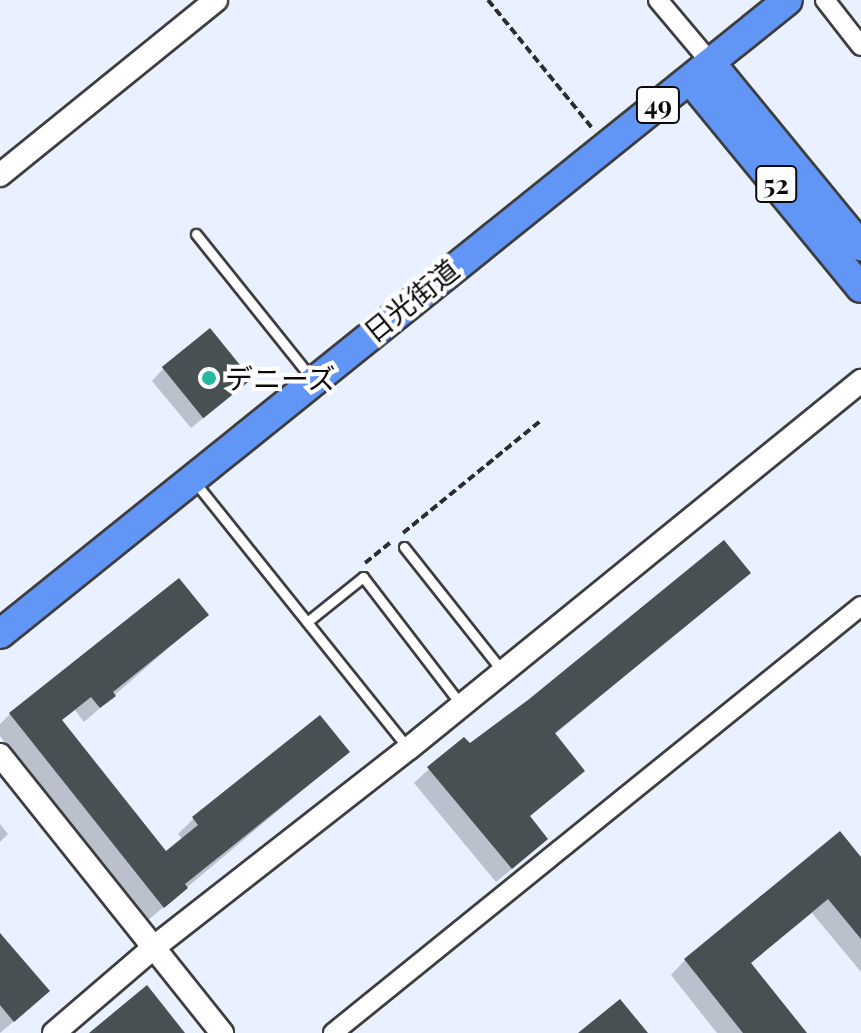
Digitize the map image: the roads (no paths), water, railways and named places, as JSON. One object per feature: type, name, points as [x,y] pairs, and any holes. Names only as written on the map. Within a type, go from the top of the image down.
[{"type":"main road","name":"日光街道","points":[[0,634],[312,379],[788,0]]},
{"type":"main road","name":"52","points":[[701,72],[861,246]]},
{"type":"main road","name":"52","points":[[701,72],[861,288]]},
{"type":"street","points":[[0,175],[216,0]]},
{"type":"street","points":[[658,0],[701,72]]},
{"type":"street","points":[[825,0],[861,46]]},
{"type":"street","points":[[54,1033],[153,948],[462,706],[861,381]]},
{"type":"street","points":[[333,1033],[861,606]]},
{"type":"street","points":[[0,755],[222,1033]]},
{"type":"lane","points":[[196,234],[312,379]]},
{"type":"lane","points":[[191,478],[408,749]]},
{"type":"lane","points":[[404,547],[503,672]]},
{"type":"lane","points":[[307,622],[363,577],[462,706]]},
{"type":"place","name":"デニーズ","points":[[209,378]]}]
